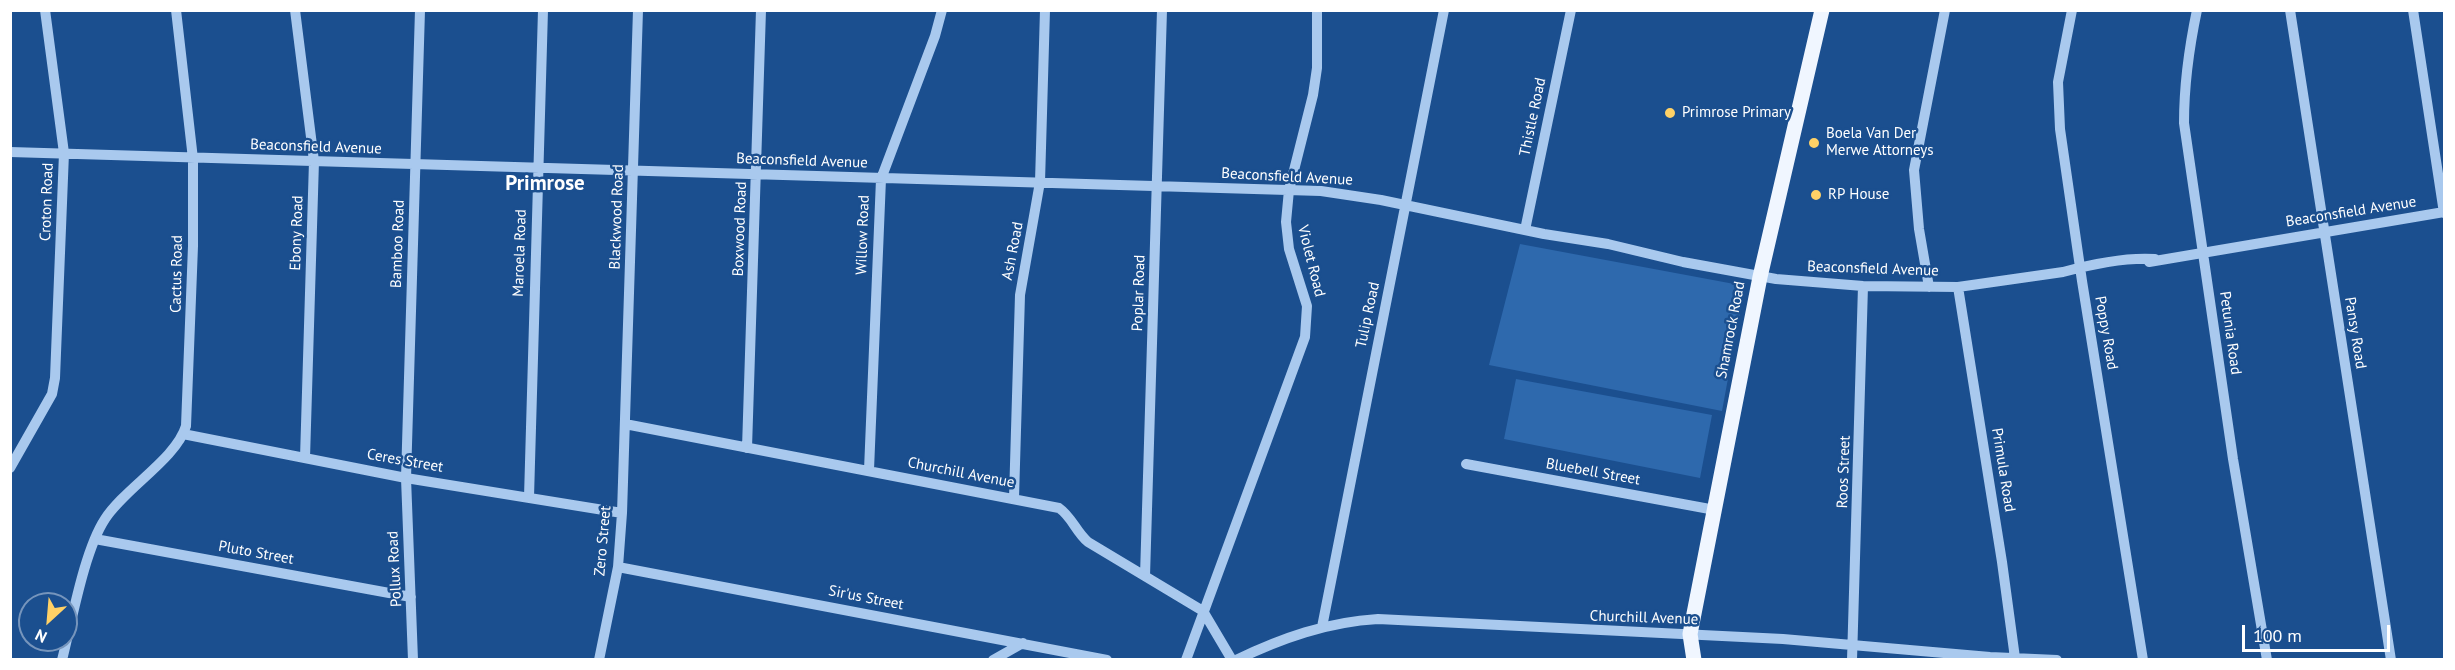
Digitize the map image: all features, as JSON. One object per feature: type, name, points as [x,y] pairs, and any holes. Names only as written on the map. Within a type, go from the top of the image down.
[{"type":"main road","name":"Shamrock Road","points":[[1694,660],[1690,634],[1760,277],[1822,10]]},
{"type":"street","name":"Croton Road","points":[[10,468],[52,394],[55,378],[64,153],[45,10]]},
{"type":"street","name":"Cactus Road","points":[[176,10],[193,159],[188,396],[183,434]]},
{"type":"street","name":"Ebony Road","points":[[295,10],[314,161],[305,458]]},
{"type":"street","name":"Bamboo Road","points":[[406,478],[420,10]]},
{"type":"street","name":"Maroela Road","points":[[529,497],[543,10]]},
{"type":"street","name":"Blackwood Road","points":[[625,424],[638,10]]},
{"type":"street","name":"Boxwood Road","points":[[747,448],[761,10]]},
{"type":"street","name":"Willow Road","points":[[869,470],[880,179],[935,36],[942,10]]},
{"type":"street","name":"Ash Road","points":[[1014,498],[1020,295],[1040,182],[1044,10]]},
{"type":"street","name":"Poplar Road","points":[[1145,576],[1162,10]]},
{"type":"street","name":"Violet Road","points":[[1203,611],[1305,337],[1307,306],[1287,235],[1289,190],[1313,95],[1317,68],[1317,10]]},
{"type":"street","name":"Tulip Road","points":[[1322,627],[1444,10]]},
{"type":"street","name":"Thistle Road","points":[[1525,230],[1571,10]]},
{"type":"street","points":[[1929,287],[1919,229],[1914,170],[1923,112],[1945,10]]},
{"type":"street","name":"Poppy Road","points":[[2072,10],[2060,67],[2058,102],[2080,270],[2143,660]]},
{"type":"street","name":"Petunia Road","points":[[2197,10],[2187,62],[2184,123],[2267,660]]},
{"type":"street","name":"Pansy Road","points":[[2290,10],[2391,660]]},
{"type":"street","points":[[2413,10],[2444,212]]},
{"type":"street","name":"Beaconsfield Avenue","points":[[10,152],[1040,182],[1348,194],[1587,242],[1651,260],[1683,262],[1760,277],[1863,286],[1958,287],[2063,273],[2138,258],[2155,259],[2203,252],[2444,212]]},
{"type":"street","name":"Roos Street","points":[[1852,660],[1863,286]]},
{"type":"street","name":"Primula Road","points":[[1958,287],[2015,658]]},
{"type":"street","name":"Churchill Avenue","points":[[625,424],[1059,508],[1065,512],[1078,533],[1088,542],[1203,611],[1232,660]]},
{"type":"street","name":"Zero Street","points":[[599,660],[618,567],[625,424]]},
{"type":"street","points":[[62,660],[95,539],[111,510],[171,450],[183,434]]},
{"type":"street","name":"Ceres Street","points":[[183,434],[406,478],[622,513]]},
{"type":"street","name":"Bluebell Street","points":[[1466,464],[1715,510]]},
{"type":"street","name":"Pollux Road","points":[[406,478],[413,660]]},
{"type":"street","name":"Pluto Street","points":[[95,539],[411,597]]},
{"type":"street","name":"Sir'us Street","points":[[618,567],[1107,660]]},
{"type":"street","points":[[1186,660],[1203,611]]},
{"type":"street","name":"Churchill Avenue","points":[[1236,660],[1278,641],[1322,627],[1358,621],[1388,620],[1594,632],[1690,634],[1853,645],[1990,658],[2057,660]]},
{"type":"street","points":[[993,660],[1023,643]]},
{"type":"shaded area","points":[[1520,244],[1745,286],[1722,411],[1489,365]]},
{"type":"shaded area","points":[[1516,379],[1712,415],[1700,478],[1504,439]]},
{"type":"place","name":"Primrose Primary","points":[[1670,113]]},
{"type":"place","name":"Boela Van Der Merwe Attorneys","points":[[1814,143]]},
{"type":"place","name":"RP House","points":[[1816,195]]},
{"type":"district","name":"Primrose","points":[[545,184]]}]
